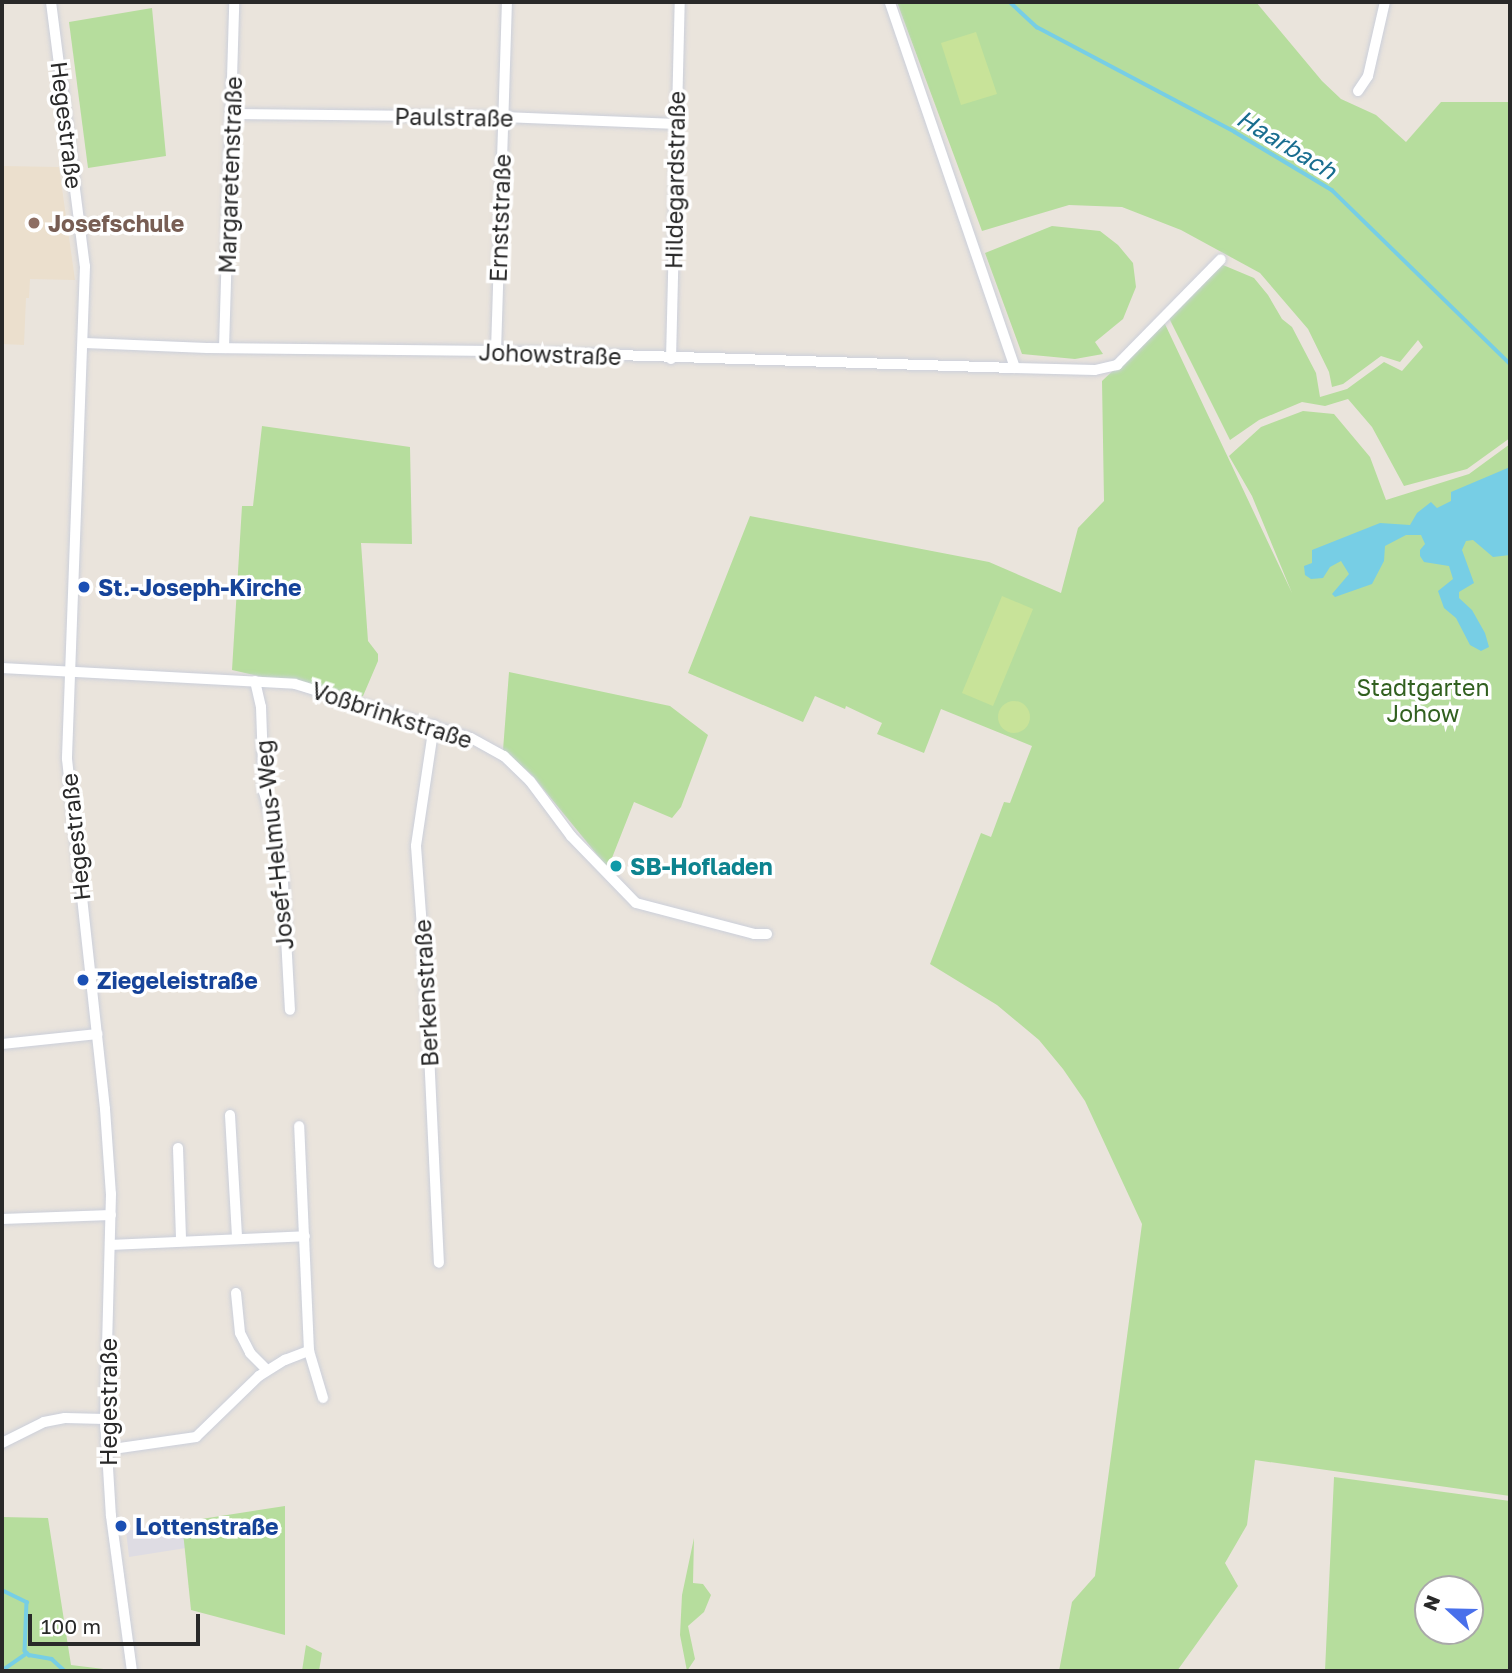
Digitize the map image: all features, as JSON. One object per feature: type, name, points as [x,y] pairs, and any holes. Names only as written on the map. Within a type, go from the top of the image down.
[{"type":"street","name":"Hegestraße","points":[[51,2],[85,266],[85,343],[67,759],[97,1034],[111,1215],[104,1419],[111,1516],[132,1671]]},
{"type":"street","name":"Margaretenstraße","points":[[224,348],[234,2]]},
{"type":"street","name":"Ernststraße","points":[[496,351],[507,2]]},
{"type":"street","name":"Hildegardstraße","points":[[671,359],[680,2]]},
{"type":"street","points":[[890,2],[1015,368]]},
{"type":"street","points":[[1358,90],[1368,76],[1385,2]]},
{"type":"street","name":"Paulstraße","points":[[232,114],[503,117],[677,124]]},
{"type":"street","name":"Johowstraße","points":[[85,343],[224,348],[496,351],[671,359],[1095,370],[1117,365],[1221,259]]},
{"type":"street","points":[[2,668],[71,672]]},
{"type":"street","name":"Voßbrinkstraße","points":[[71,672],[295,684],[471,737],[504,756],[530,781],[571,836],[636,903],[754,934],[767,934]]},
{"type":"street","name":"Josef-Helmus-Weg","points":[[255,681],[261,707],[264,792],[275,834],[283,883],[290,1010]]},
{"type":"street","name":"Berkenstraße","points":[[434,725],[416,846],[426,981],[439,1263]]},
{"type":"street","points":[[2,1044],[97,1034]]},
{"type":"street","points":[[230,1115],[237,1238]]},
{"type":"street","points":[[299,1126],[309,1351],[323,1398]]},
{"type":"street","points":[[178,1148],[181,1240]]},
{"type":"street","points":[[2,1219],[111,1215]]},
{"type":"street","points":[[110,1245],[305,1236]]},
{"type":"street","points":[[236,1293],[240,1333],[263,1373]]},
{"type":"street","points":[[106,1450],[196,1437],[263,1373],[309,1351]]},
{"type":"street","points":[[2,1443],[44,1422],[65,1418],[104,1419]]},
{"type":"shaded area","name":"Josefschule","points":[[2,166],[59,167],[75,280],[30,279],[29,298],[26,298],[24,345],[2,344]]},
{"type":"shaded area","points":[[182,1522],[186,1548],[129,1557],[126,1531]]},
{"type":"green space","points":[[897,2],[1256,2],[1322,81],[1341,99],[1376,115],[1406,142],[1441,102],[1510,102],[1510,438],[1467,469],[1404,486],[1372,427],[1348,399],[1325,406],[1302,402],[1259,420],[1230,440],[1168,316],[1223,265],[1254,278],[1282,319],[1292,327],[1316,373],[1320,397],[1347,389],[1384,362],[1402,371],[1423,347],[1418,340],[1400,362],[1381,356],[1343,384],[1332,387],[1329,372],[1308,329],[1260,273],[1181,230],[1122,207],[1069,205],[982,231]]},
{"type":"green space","points":[[152,8],[166,156],[88,168],[69,22]]},
{"type":"green space","points":[[976,32],[997,94],[961,105],[941,43]]},
{"type":"green space","points":[[1052,226],[1100,231],[1118,245],[1133,263],[1136,287],[1123,319],[1095,342],[1103,354],[1075,359],[1022,354],[985,253]]},
{"type":"green space","name":"Stadtgarten Johow","points":[[1164,322],[1292,593],[1252,496],[1229,456],[1261,427],[1303,411],[1334,414],[1370,457],[1386,500],[1469,474],[1510,444],[1510,1496],[1255,1460],[1247,1525],[1225,1563],[1238,1586],[1177,1671],[1059,1671],[1072,1602],[1095,1576],[1142,1224],[1085,1101],[1063,1069],[1039,1040],[997,1005],[930,964],[981,833],[991,837],[1004,802],[1010,803],[1032,746],[941,709],[924,753],[877,734],[882,723],[846,706],[845,709],[815,696],[803,722],[688,673],[750,516],[989,562],[1061,593],[1078,528],[1104,501],[1102,381]]},
{"type":"green space","points":[[262,426],[410,447],[412,544],[361,543],[368,641],[378,654],[378,661],[363,696],[356,698],[232,670],[242,506],[253,506]]},
{"type":"green space","points":[[1002,596],[1033,609],[993,706],[962,693]]},
{"type":"green space","points":[[509,672],[670,706],[708,735],[681,807],[672,818],[634,802],[608,868],[532,775],[503,750]]},
{"type":"green space","points":[[1014,701],[1025,706],[1030,717],[1025,728],[1014,733],[1003,728],[998,717],[1003,706]]},
{"type":"green space","points":[[1334,1477],[1510,1501],[1510,1671],[1325,1671]]},
{"type":"green space","points":[[285,1506],[285,1635],[191,1610],[182,1522]]},
{"type":"green space","points":[[2,1517],[48,1518],[71,1665],[120,1671],[2,1671]]},
{"type":"green space","points":[[694,1538],[693,1583],[703,1584],[711,1595],[704,1612],[688,1626],[695,1659],[687,1671],[680,1635],[682,1595]]},
{"type":"green space","points":[[306,1645],[322,1653],[319,1671],[302,1671]]},
{"type":"water","points":[[1510,467],[1510,555],[1493,557],[1473,540],[1466,541],[1462,550],[1474,583],[1459,592],[1459,598],[1472,610],[1485,633],[1489,647],[1481,651],[1470,645],[1456,618],[1444,608],[1438,591],[1453,579],[1449,566],[1424,562],[1420,556],[1420,550],[1425,544],[1421,535],[1406,535],[1385,546],[1384,561],[1372,584],[1335,597],[1332,594],[1349,574],[1341,561],[1330,567],[1323,578],[1311,579],[1305,575],[1304,566],[1312,563],[1312,550],[1380,523],[1410,525],[1417,513],[1431,502],[1437,508],[1451,501],[1451,492]]},
{"type":"waterway","name":"Haarbach","points":[[1010,2],[1037,27],[1235,132],[1332,190],[1510,364]]},
{"type":"waterway","points":[[2,1590],[27,1602],[25,1651],[29,1655],[52,1659],[65,1671]]},
{"type":"waterway","points":[[3,1670],[27,1653]]},
{"type":"place","name":"Josefschule","points":[[34,223]]},
{"type":"place","name":"St.-Joseph-Kirche","points":[[84,587]]},
{"type":"place","name":"SB-Hofladen","points":[[616,866]]},
{"type":"place","name":"Ziegeleistraße","points":[[83,980]]},
{"type":"place","name":"Lottenstraße","points":[[121,1526]]}]
